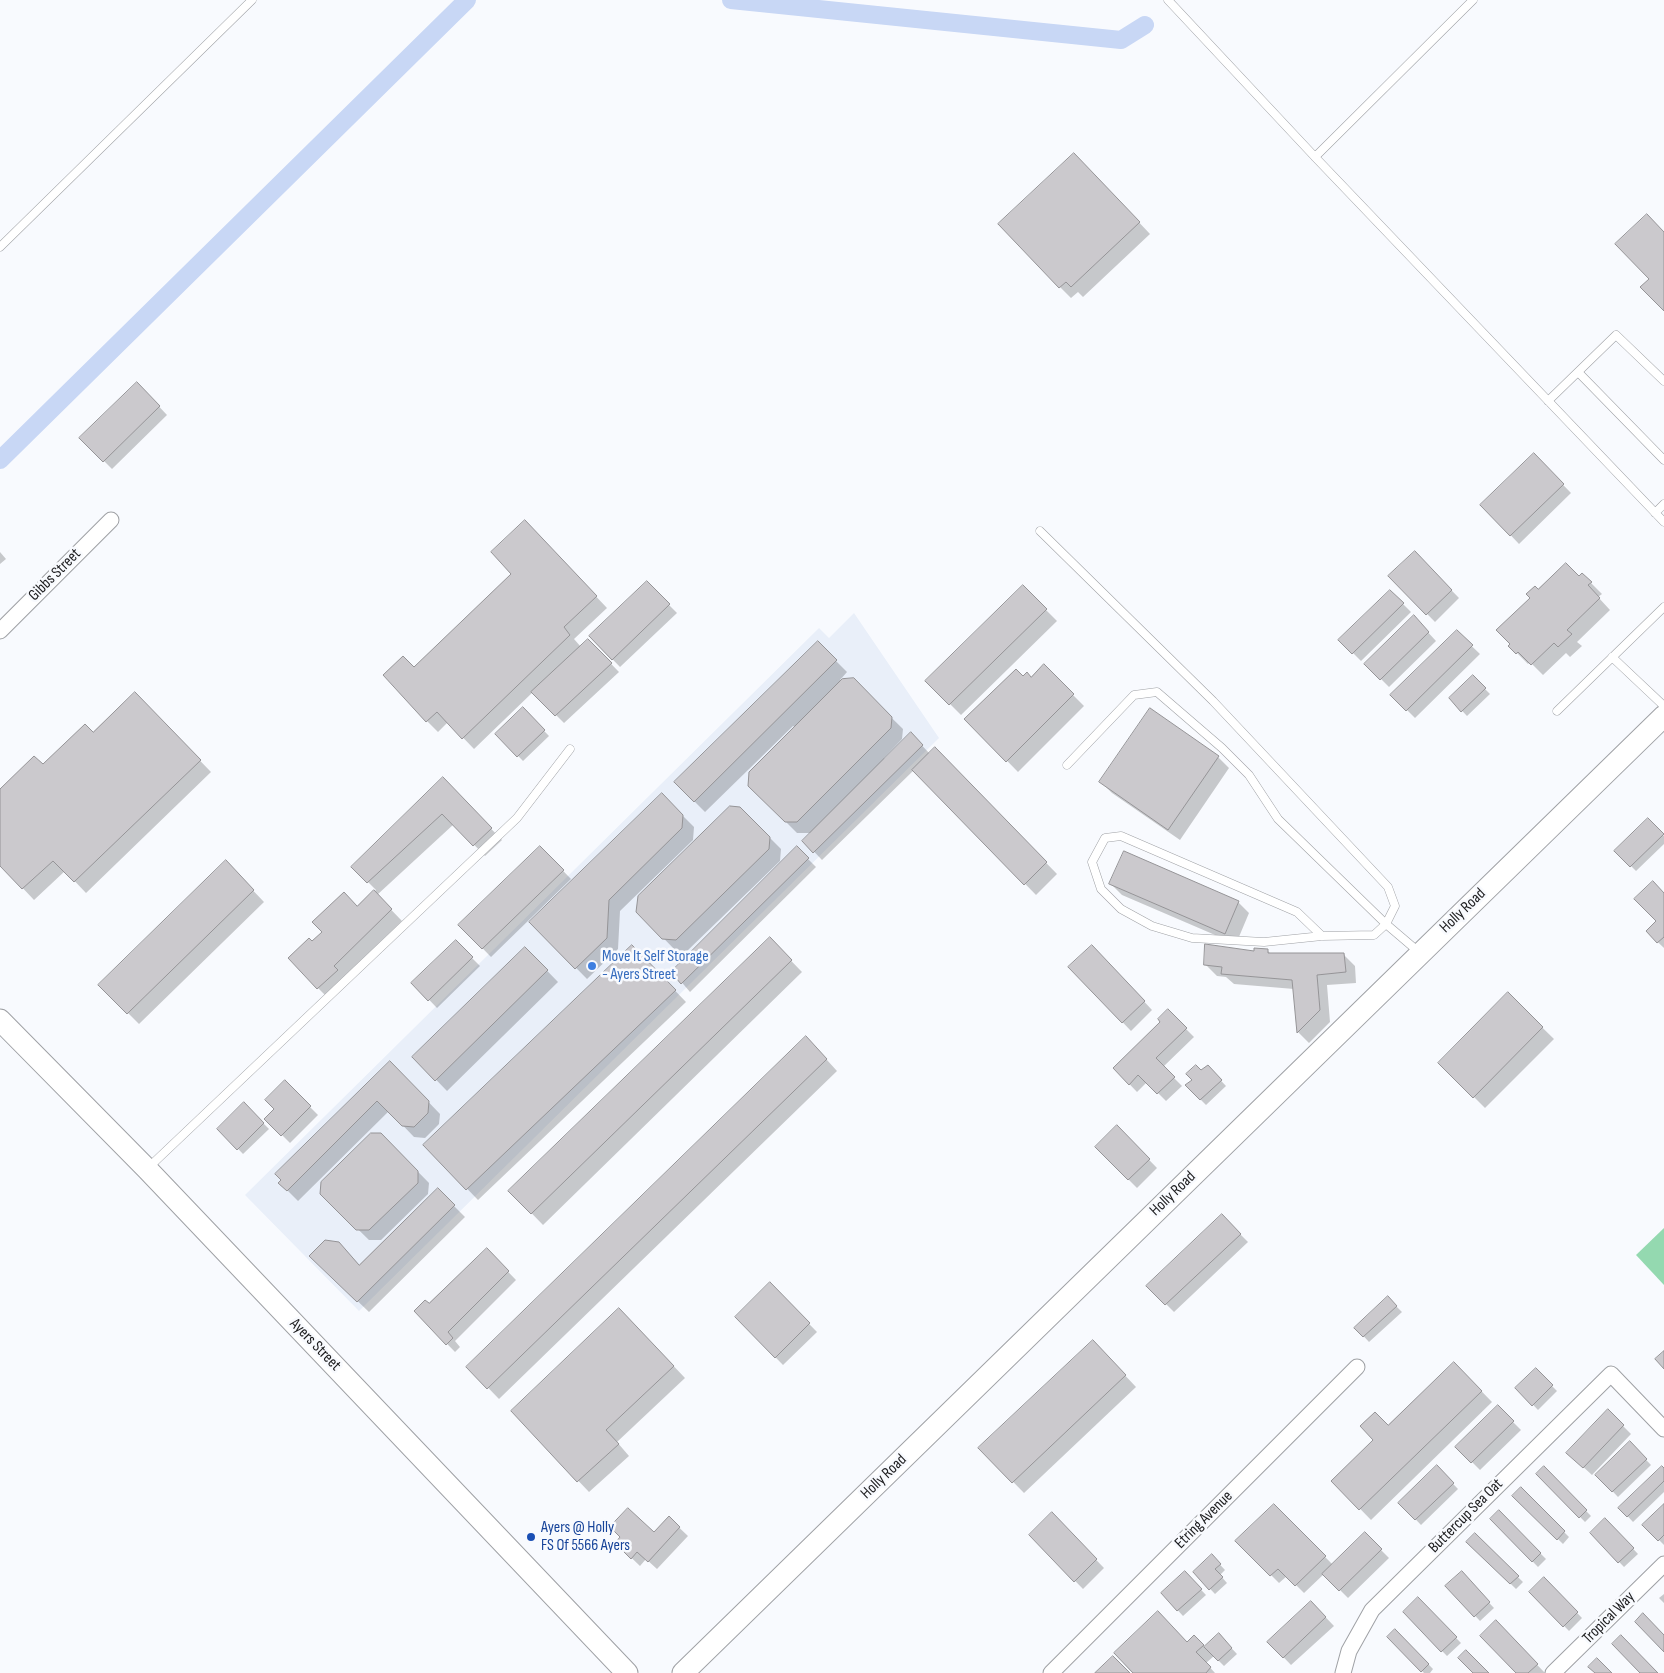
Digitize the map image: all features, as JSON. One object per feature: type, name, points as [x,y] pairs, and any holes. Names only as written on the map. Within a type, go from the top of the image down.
[{"type":"main road","name":"Holly Road","points":[[683,1673],[1664,716]]},
{"type":"main road","name":"Ayers Street","points":[[0,1020],[147,1170],[627,1673]]},
{"type":"street","name":"Gibbs Street","points":[[0,631],[111,520]]},
{"type":"street","name":"Etring Avenue","points":[[1052,1673],[1357,1367]]},
{"type":"street","name":"Buttercup Sea Oat","points":[[1343,1673],[1349,1651],[1372,1610],[1611,1374],[1664,1429]]},
{"type":"street","name":"Tropical Way","points":[[1553,1673],[1664,1564]]},
{"type":"lane","points":[[0,247],[252,0]]},
{"type":"lane","points":[[1168,0],[1315,157],[1664,522]]},
{"type":"lane","points":[[1315,157],[1473,0]]},
{"type":"lane","points":[[1548,401],[1616,335],[1664,381]]},
{"type":"lane","points":[[1578,372],[1664,460]]},
{"type":"lane","points":[[1655,513],[1664,504]]},
{"type":"lane","points":[[1040,531],[1212,700],[1388,886],[1395,906],[1386,924],[1374,935],[1322,936],[1264,942],[1192,938],[1152,926],[1121,909],[1101,889],[1092,862],[1105,838],[1121,836],[1297,912],[1322,936]]},
{"type":"lane","points":[[1557,711],[1664,607]]},
{"type":"lane","points":[[1612,657],[1664,706]]},
{"type":"lane","points":[[1068,765],[1134,695],[1157,692],[1222,748],[1249,775],[1278,819],[1386,924],[1420,953]]},
{"type":"lane","points":[[147,1170],[517,818],[570,749]]},
{"type":"shaded area","name":"Move It Self Storage - Ayers Street","points":[[854,613],[939,738],[359,1311],[245,1195],[819,628],[829,638]]},
{"type":"green space","points":[[1664,1228],[1664,1285],[1636,1255]]},
{"type":"building","points":[[1074,153],[1140,222],[1071,287],[1066,282],[1059,288],[998,224]]},
{"type":"building","points":[[1647,214],[1664,232],[1664,311],[1640,287],[1649,279],[1615,244]]},
{"type":"building","points":[[137,382],[160,406],[103,462],[79,438]]},
{"type":"building","points":[[1534,453],[1564,484],[1510,536],[1480,505]]},
{"type":"building","points":[[525,520],[597,596],[564,627],[570,635],[462,739],[437,712],[426,722],[383,675],[403,656],[414,667],[511,574],[491,552]]},
{"type":"building","points":[[1415,551],[1452,590],[1426,615],[1388,576]]},
{"type":"building","points":[[1566,563],[1579,576],[1582,573],[1592,582],[1588,585],[1600,598],[1567,630],[1572,634],[1558,647],[1554,643],[1531,665],[1518,652],[1516,654],[1508,646],[1510,644],[1496,630],[1530,598],[1526,594],[1535,586],[1538,589]]},
{"type":"building","points":[[647,581],[670,604],[612,660],[589,636]]},
{"type":"building","points":[[1023,585],[1047,609],[949,705],[925,681]]},
{"type":"building","points":[[1390,590],[1404,603],[1352,654],[1338,640]]},
{"type":"building","points":[[1414,615],[1429,632],[1380,680],[1364,664]]},
{"type":"building","points":[[1457,630],[1473,645],[1406,711],[1390,695]]},
{"type":"building","points":[[588,639],[612,663],[555,716],[531,692]]},
{"type":"building","points":[[818,641],[837,660],[694,802],[674,782]]},
{"type":"building","points":[[1044,664],[1074,694],[1006,762],[964,719],[1016,669],[1023,676],[1027,672],[1031,677]]},
{"type":"building","points":[[1473,675],[1486,688],[1461,712],[1449,698]]},
{"type":"building","points":[[854,678],[892,717],[891,728],[797,822],[785,822],[748,786],[749,772],[842,679]]},
{"type":"building","points":[[135,692],[201,760],[74,882],[53,861],[22,889],[0,866],[0,789],[34,756],[43,764],[85,724],[93,732]]},
{"type":"building","points":[[523,707],[545,730],[517,757],[495,734]]},
{"type":"building","points":[[1150,708],[1219,756],[1168,830],[1099,782]]},
{"type":"building","points":[[911,732],[923,745],[813,853],[802,841]]},
{"type":"building","points":[[935,747],[1047,862],[1024,885],[912,770]]},
{"type":"building","points":[[443,777],[492,828],[473,846],[442,814],[367,883],[351,867]]},
{"type":"building","points":[[662,793],[683,815],[682,828],[609,900],[607,938],[575,969],[529,922]]},
{"type":"building","points":[[730,806],[740,807],[770,837],[769,849],[676,940],[662,939],[636,912],[638,896]]},
{"type":"building","points":[[1648,818],[1664,834],[1630,867],[1614,851]]},
{"type":"building","points":[[540,846],[564,870],[482,949],[458,925]]},
{"type":"building","points":[[797,846],[809,858],[681,984],[671,972]]},
{"type":"building","points":[[1124,851],[1239,901],[1225,934],[1109,884]]},
{"type":"building","points":[[226,860],[254,890],[127,1014],[98,985]]},
{"type":"building","points":[[1653,881],[1664,893],[1664,937],[1657,943],[1646,931],[1656,921],[1634,899]]},
{"type":"building","points":[[374,890],[392,909],[334,966],[338,970],[317,989],[288,958],[309,938],[312,941],[322,932],[312,922],[344,892],[357,906]]},
{"type":"building","points":[[770,937],[792,960],[531,1214],[508,1191]]},
{"type":"building","points":[[456,940],[473,957],[428,1001],[411,983]]},
{"type":"building","points":[[1205,944],[1254,951],[1254,948],[1268,949],[1268,953],[1344,953],[1346,972],[1317,975],[1320,1010],[1297,1033],[1292,980],[1221,974],[1222,967],[1204,965]]},
{"type":"building","points":[[632,945],[676,990],[466,1190],[423,1145]]},
{"type":"building","points":[[1092,945],[1145,1001],[1122,1023],[1068,967]]},
{"type":"building","points":[[525,947],[548,970],[435,1081],[412,1057]]},
{"type":"building","points":[[1508,992],[1543,1027],[1473,1098],[1438,1063]]},
{"type":"building","points":[[1168,1009],[1187,1028],[1156,1058],[1175,1077],[1157,1094],[1138,1075],[1129,1085],[1113,1068],[1160,1022],[1158,1019]]},
{"type":"building","points":[[806,1036],[827,1059],[487,1389],[466,1367]]},
{"type":"building","points":[[390,1061],[429,1101],[428,1113],[414,1127],[402,1126],[377,1101],[287,1191],[278,1183],[281,1180],[275,1174]]},
{"type":"building","points":[[1196,1065],[1201,1070],[1208,1065],[1222,1080],[1200,1100],[1185,1085],[1192,1080],[1186,1074]]},
{"type":"building","points":[[285,1080],[311,1106],[281,1136],[264,1119],[274,1109],[265,1100]]},
{"type":"building","points":[[244,1102],[264,1123],[237,1150],[217,1129]]},
{"type":"building","points":[[1117,1125],[1150,1159],[1128,1180],[1095,1147]]},
{"type":"building","points":[[371,1133],[381,1133],[418,1171],[418,1183],[369,1230],[356,1230],[320,1194],[321,1182]]},
{"type":"building","points":[[438,1188],[455,1205],[357,1302],[309,1256],[325,1240],[339,1242],[359,1265]]},
{"type":"building","points":[[1222,1214],[1241,1234],[1165,1305],[1146,1286]]},
{"type":"building","points":[[487,1248],[509,1271],[448,1332],[453,1338],[446,1345],[414,1311],[425,1300],[429,1303]]},
{"type":"building","points":[[770,1282],[810,1323],[775,1358],[735,1317]]},
{"type":"building","points":[[1388,1296],[1397,1306],[1363,1337],[1354,1328]]},
{"type":"building","points":[[619,1308],[674,1366],[606,1430],[619,1444],[577,1482],[511,1411]]},
{"type":"building","points":[[1093,1340],[1126,1375],[1012,1483],[978,1448]]},
{"type":"building","points":[[1664,1351],[1664,1369],[1655,1359]]},
{"type":"building","points":[[1454,1362],[1482,1391],[1359,1510],[1331,1481],[1373,1440],[1360,1426],[1375,1412],[1388,1425]]},
{"type":"building","points":[[1536,1368],[1553,1385],[1532,1406],[1515,1388]]},
{"type":"building","points":[[1498,1405],[1514,1421],[1471,1463],[1455,1447]]},
{"type":"building","points":[[1608,1409],[1624,1425],[1583,1468],[1566,1453]]},
{"type":"building","points":[[1630,1441],[1647,1459],[1612,1492],[1595,1475]]},
{"type":"building","points":[[1437,1465],[1454,1483],[1415,1520],[1398,1503]]},
{"type":"building","points":[[1544,1466],[1587,1510],[1579,1518],[1536,1474]]},
{"type":"building","points":[[1662,1466],[1664,1468],[1664,1481],[1627,1517],[1618,1508]]},
{"type":"building","points":[[1521,1487],[1565,1531],[1557,1540],[1512,1496]]},
{"type":"building","points":[[1274,1504],[1326,1556],[1295,1586],[1278,1569],[1270,1576],[1235,1541]]},
{"type":"building","points":[[1664,1504],[1664,1535],[1658,1541],[1642,1525]]},
{"type":"building","points":[[628,1508],[654,1532],[669,1516],[680,1527],[648,1562],[637,1552],[631,1559],[615,1543],[620,1537],[610,1527]]},
{"type":"building","points":[[1499,1510],[1541,1553],[1532,1562],[1490,1519]]},
{"type":"building","points":[[1052,1512],[1097,1559],[1074,1582],[1029,1535]]},
{"type":"building","points":[[1605,1518],[1634,1548],[1618,1563],[1590,1533]]},
{"type":"building","points":[[1365,1532],[1382,1549],[1339,1591],[1322,1574]]},
{"type":"building","points":[[1475,1533],[1519,1576],[1510,1584],[1466,1542]]},
{"type":"building","points":[[1212,1554],[1221,1564],[1215,1569],[1223,1577],[1209,1590],[1193,1572]]},
{"type":"building","points":[[1185,1571],[1202,1589],[1177,1611],[1161,1593]]},
{"type":"building","points":[[1462,1571],[1490,1602],[1474,1617],[1445,1586]]},
{"type":"building","points":[[1544,1577],[1578,1612],[1563,1627],[1529,1592]]},
{"type":"building","points":[[1418,1597],[1457,1637],[1441,1652],[1403,1612]]},
{"type":"building","points":[[1311,1601],[1326,1617],[1283,1658],[1267,1642]]},
{"type":"building","points":[[1158,1611],[1187,1642],[1194,1635],[1204,1645],[1196,1652],[1211,1667],[1206,1673],[1133,1673],[1114,1653]]},
{"type":"building","points":[[1643,1613],[1664,1635],[1664,1652],[1635,1622]]},
{"type":"building","points":[[1496,1620],[1538,1664],[1528,1673],[1516,1673],[1480,1636]]},
{"type":"building","points":[[1395,1629],[1429,1664],[1421,1672],[1387,1637]]},
{"type":"building","points":[[1219,1633],[1232,1648],[1218,1661],[1204,1647]]},
{"type":"building","points":[[1621,1635],[1658,1673],[1640,1673],[1612,1644]]},
{"type":"building","points":[[1466,1650],[1489,1673],[1473,1673],[1458,1658]]},
{"type":"building","points":[[1113,1656],[1130,1673],[1095,1673]]},
{"type":"building","points":[[1597,1658],[1612,1673],[1595,1673],[1588,1667]]},
{"type":"waterway","points":[[0,460],[467,0]]},
{"type":"waterway","points":[[731,0],[1121,40],[1145,25]]},
{"type":"place","name":"Move It Self Storage - Ayers Street","points":[[592,966]]},
{"type":"place","name":"Ayers @ Holly FS Of 5566 Ayers","points":[[531,1537]]}]
